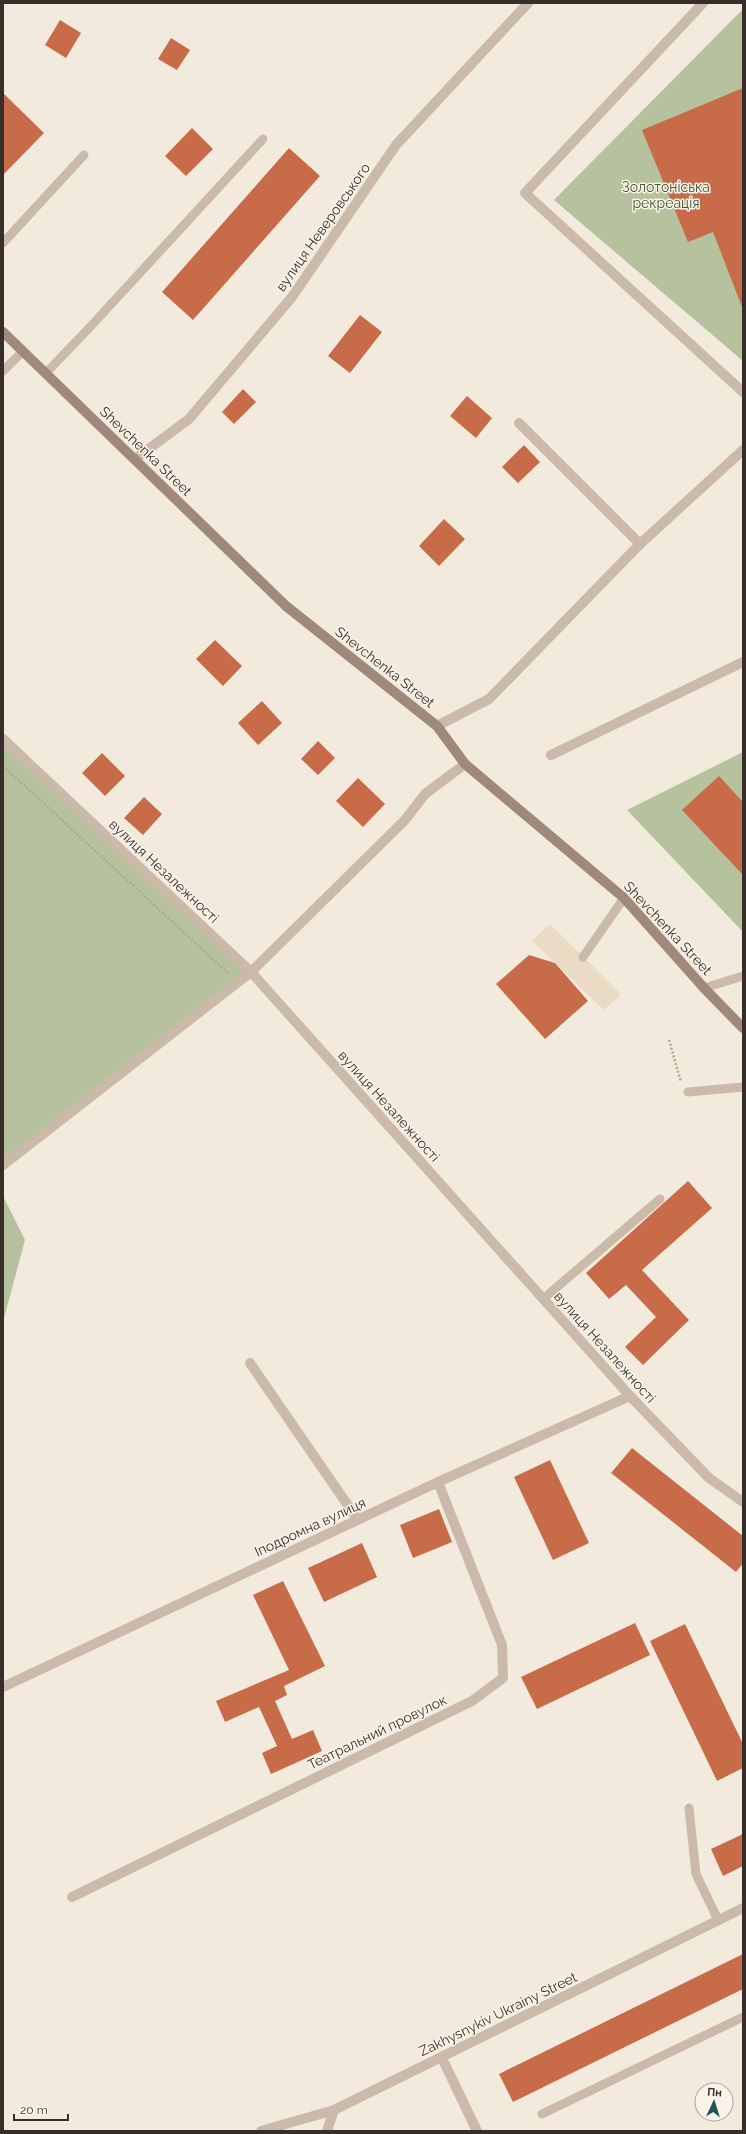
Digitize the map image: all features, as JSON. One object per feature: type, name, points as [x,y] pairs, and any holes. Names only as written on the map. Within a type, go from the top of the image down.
[{"type":"main road","name":"Shevchenka Street","points":[[3,332],[286,606],[437,726],[465,764],[624,898],[704,988],[743,1028]]},
{"type":"street","name":"вулиця Неверовського","points":[[135,459],[189,419],[292,297],[396,145],[528,3]]},
{"type":"street","points":[[703,3],[525,193],[743,392]]},
{"type":"street","points":[[519,423],[640,544]]},
{"type":"street","points":[[437,726],[489,699],[640,544],[743,450]]},
{"type":"street","points":[[551,755],[743,662]]},
{"type":"street","name":"вулиця Незалежності","points":[[3,739],[252,972],[630,1396],[710,1478],[743,1502]]},
{"type":"street","points":[[3,1165],[252,972],[405,820],[425,794],[465,764]]},
{"type":"street","points":[[250,1364],[358,1520]]},
{"type":"street","name":"Іподромна вулиця","points":[[3,1687],[438,1482],[630,1396]]},
{"type":"street","name":"Театральний провулок","points":[[72,1897],[472,1701],[503,1678],[502,1645],[438,1482]]},
{"type":"street","name":"Zakhysnykiv Ukrainy Street","points":[[261,2131],[334,2110],[442,2058],[743,1908]]},
{"type":"street","points":[[442,2058],[477,2131]]},
{"type":"street","points":[[327,2131],[334,2110]]},
{"type":"lane","points":[[46,373],[264,139]]},
{"type":"lane","points":[[3,243],[84,155]]},
{"type":"lane","points":[[3,371],[23,351]]},
{"type":"lane","points":[[583,957],[624,898]]},
{"type":"lane","points":[[704,988],[743,976]]},
{"type":"lane","points":[[685,1089],[743,1087]]},
{"type":"lane","points":[[543,1299],[660,1199]]},
{"type":"lane","points":[[689,1808],[696,1874],[718,1920]]},
{"type":"lane","points":[[542,2114],[743,2017]]},
{"type":"path","points":[[3,766],[238,982]]},
{"type":"path","points":[[669,1040],[685,1089]]},
{"type":"green space","name":"Золотоніська рекреація","points":[[743,9],[743,361],[554,200]]},
{"type":"green space","points":[[3,739],[251,972],[3,1165]]},
{"type":"green space","points":[[743,752],[743,932],[627,810]]},
{"type":"green space","points":[[3,1196],[25,1240],[3,1322]]},
{"type":"shaded area","points":[[550,924],[621,994],[604,1010],[532,941]]},
{"type":"building","points":[[60,20],[81,33],[66,58],[45,45]]},
{"type":"building","points":[[171,38],[190,50],[177,70],[158,59]]},
{"type":"building","points":[[743,88],[742,307],[713,232],[688,242],[642,130]]},
{"type":"building","points":[[3,93],[44,133],[3,175]]},
{"type":"building","points":[[192,128],[213,149],[186,176],[165,156]]},
{"type":"building","points":[[289,148],[320,176],[193,320],[162,292]]},
{"type":"building","points":[[360,315],[382,332],[350,373],[328,356]]},
{"type":"building","points":[[243,389],[256,402],[234,424],[222,412]]},
{"type":"building","points":[[467,396],[492,418],[476,438],[450,416]]},
{"type":"building","points":[[524,445],[540,462],[518,483],[502,467]]},
{"type":"building","points":[[444,519],[465,539],[439,566],[419,546]]},
{"type":"building","points":[[215,640],[242,666],[223,686],[196,659]]},
{"type":"building","points":[[262,701],[282,723],[258,745],[238,723]]},
{"type":"building","points":[[318,741],[335,758],[318,775],[301,759]]},
{"type":"building","points":[[102,753],[125,776],[105,796],[82,773]]},
{"type":"building","points":[[719,776],[743,802],[743,875],[682,810]]},
{"type":"building","points":[[358,778],[385,804],[363,827],[336,801]]},
{"type":"building","points":[[144,797],[162,814],[143,835],[124,818]]},
{"type":"building","points":[[529,955],[555,963],[588,1001],[545,1039],[496,984]]},
{"type":"building","points":[[688,1181],[712,1208],[642,1270],[689,1320],[643,1365],[625,1347],[656,1317],[626,1285],[609,1299],[586,1273]]},
{"type":"building","points":[[632,1448],[743,1536],[743,1563],[736,1572],[611,1473]]},
{"type":"building","points":[[550,1460],[589,1543],[553,1560],[514,1477]]},
{"type":"building","points":[[439,1509],[452,1542],[413,1558],[400,1525]]},
{"type":"building","points":[[362,1543],[377,1577],[324,1602],[308,1568]]},
{"type":"building","points":[[283,1581],[325,1666],[284,1686],[287,1695],[275,1701],[292,1739],[313,1730],[322,1751],[271,1774],[262,1753],[277,1746],[259,1707],[225,1722],[216,1701],[289,1670],[253,1595]]},
{"type":"building","points":[[635,1623],[650,1655],[537,1709],[521,1677]]},
{"type":"building","points":[[685,1624],[743,1744],[743,1768],[717,1781],[650,1641]]},
{"type":"building","points":[[743,1834],[743,1866],[723,1876],[711,1849]]},
{"type":"building","points":[[743,1954],[743,1989],[513,2102],[499,2074]]}]
